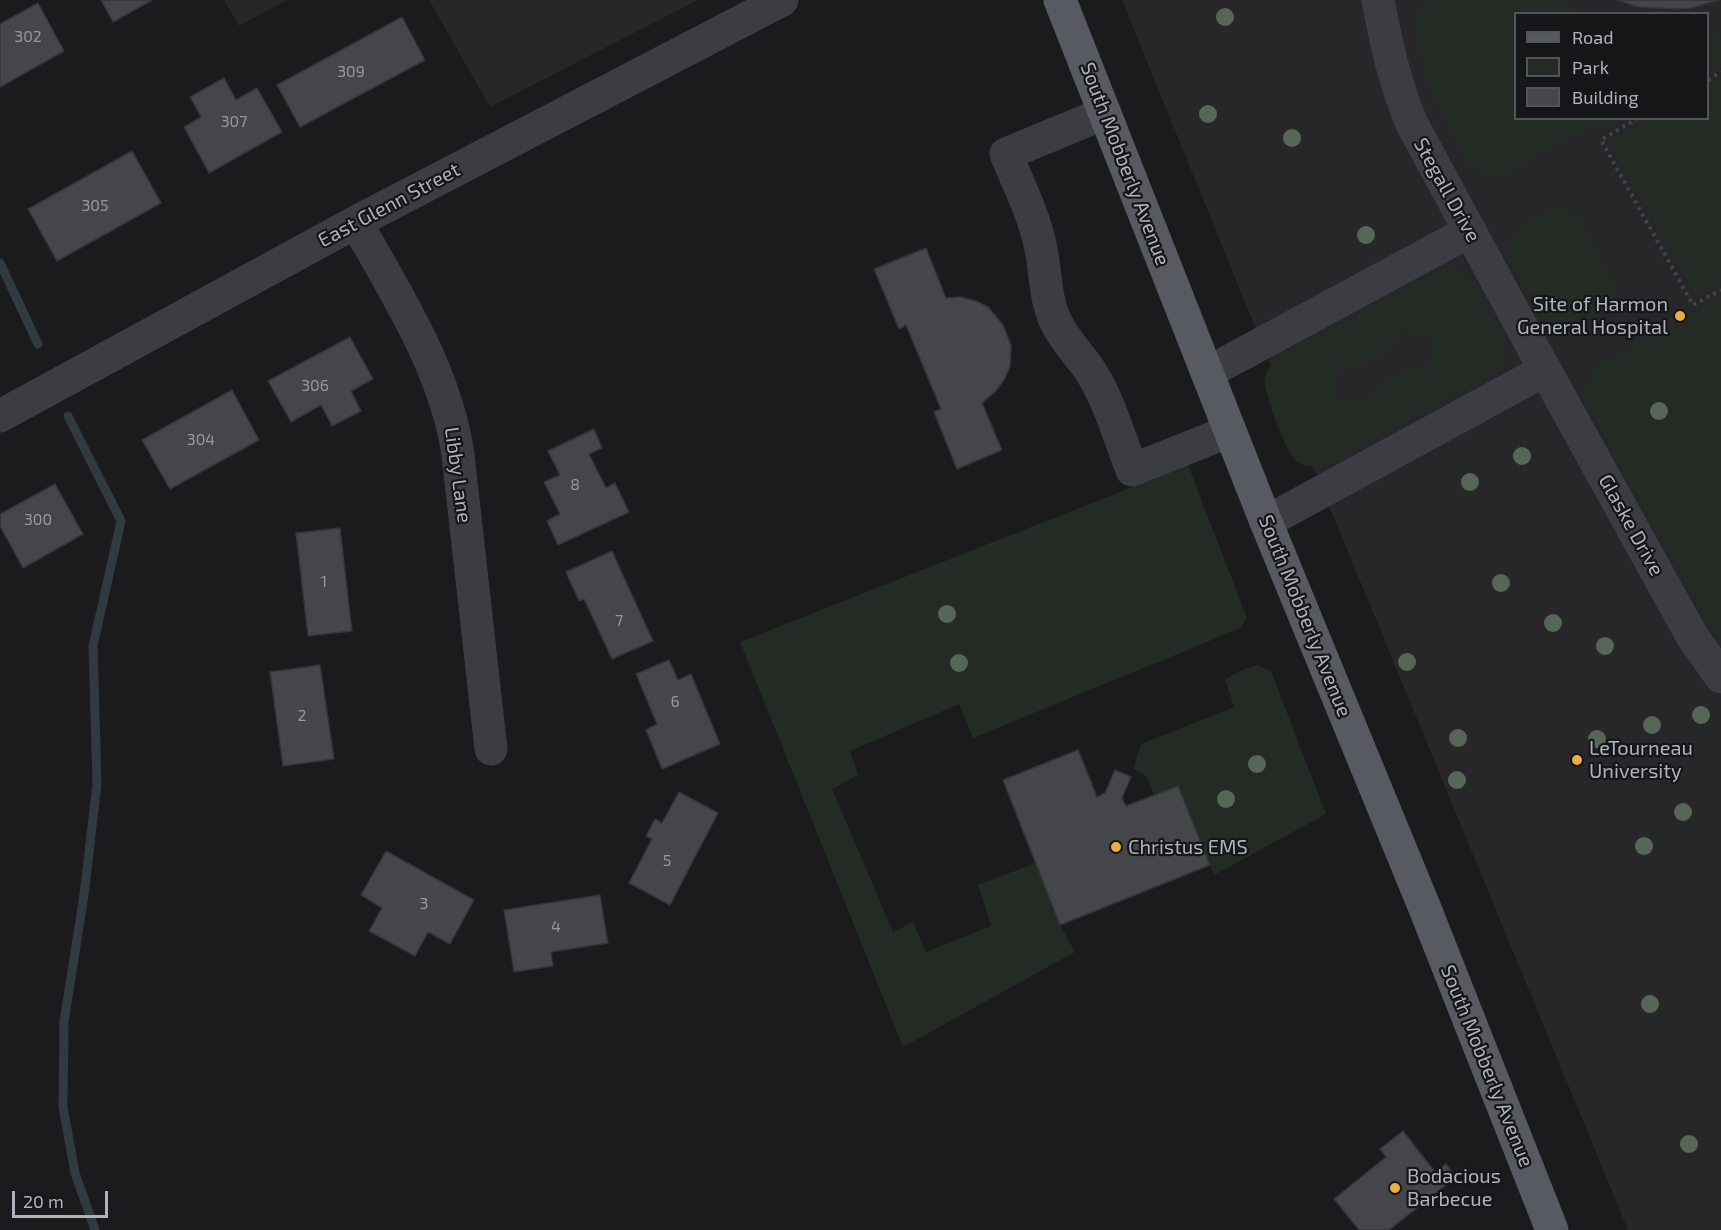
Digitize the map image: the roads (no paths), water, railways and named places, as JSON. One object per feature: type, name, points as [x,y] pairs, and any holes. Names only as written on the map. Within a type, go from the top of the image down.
[{"type":"main road","name":"South Mobberly Avenue","points":[[1060,0],[1266,522],[1424,906],[1552,1230]]},
{"type":"street","name":"East Glenn Street","points":[[0,416],[356,222],[782,0]]},
{"type":"street","name":"Stegall Drive","points":[[1377,0],[1390,63],[1405,109],[1420,141],[1545,370]]},
{"type":"street","points":[[1105,113],[1006,154],[1037,231],[1050,309],[1063,335],[1099,386],[1132,470],[1230,431]]},
{"type":"street","name":"Libby Lane","points":[[356,222],[426,351],[439,380],[448,409],[458,455],[490,749]]},
{"type":"street","points":[[1207,373],[1470,231]]},
{"type":"street","points":[[1266,522],[1545,370]]},
{"type":"street","name":"Glaske Drive","points":[[1545,370],[1692,636],[1721,678]]},
{"type":"waterway","points":[[0,263],[38,344]]},
{"type":"waterway","points":[[68,416],[121,521],[93,646],[97,784],[84,895],[64,1022],[63,1107],[75,1173],[95,1230]]},
{"type":"place","name":"Site of Harmon General Hospital","points":[[1680,316]]},
{"type":"place","name":"LeTourneau University","points":[[1577,760]]},
{"type":"place","name":"Christus EMS","points":[[1116,847]]},
{"type":"place","name":"Bodacious Barbecue","points":[[1395,1188]]}]
